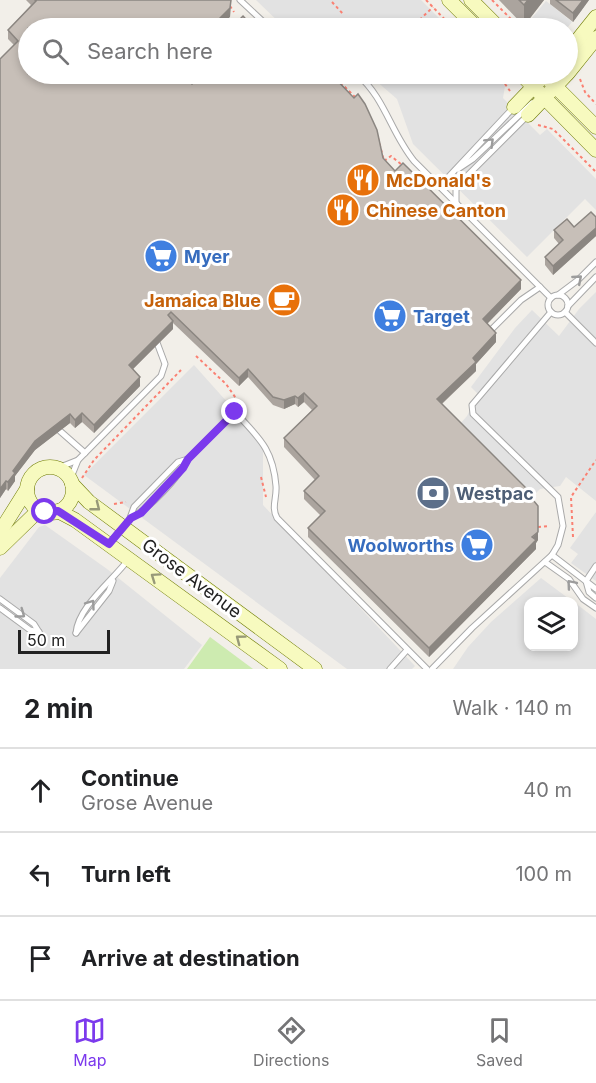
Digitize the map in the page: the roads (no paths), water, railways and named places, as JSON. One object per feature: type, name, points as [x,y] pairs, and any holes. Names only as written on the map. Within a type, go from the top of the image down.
[{"type":"street","points":[[449,0],[467,18]]},
{"type":"street","points":[[471,0],[489,18]]},
{"type":"street","points":[[578,39],[596,17]]},
{"type":"street","points":[[578,64],[596,38]]},
{"type":"street","points":[[531,84],[596,150]]},
{"type":"street","points":[[512,102],[537,84]]},
{"type":"street","points":[[532,119],[545,98],[557,84]]},
{"type":"street","points":[[555,86],[596,127]]},
{"type":"street","points":[[0,532],[27,489],[33,474],[41,469],[58,468],[74,481],[70,500],[58,511],[39,510],[28,498],[27,489]]},
{"type":"street","name":"Grose Avenue","points":[[74,481],[90,502],[127,522],[315,669]]},
{"type":"street","points":[[0,548],[39,510]]},
{"type":"street","name":"Grose Avenue","points":[[58,511],[109,544],[279,669]]},
{"type":"lane","points":[[240,0],[259,18]]},
{"type":"lane","points":[[366,84],[380,99],[406,152],[540,287],[554,296],[567,299],[568,306]]},
{"type":"lane","points":[[440,186],[473,159],[525,107],[545,98],[559,100],[576,107]]},
{"type":"lane","points":[[458,169],[467,154],[512,102]]},
{"type":"lane","points":[[456,203],[456,190],[459,184],[532,119]]},
{"type":"lane","points":[[596,262],[578,280],[554,296],[548,304],[551,312],[559,315],[565,312],[596,277]]},
{"type":"lane","points":[[488,333],[521,300],[540,287]]},
{"type":"lane","points":[[432,669],[472,628],[545,562],[558,545],[563,526],[558,497],[473,414],[472,405],[551,312]]},
{"type":"lane","points":[[565,312],[596,344]]},
{"type":"lane","points":[[58,468],[78,460],[161,376],[165,364],[154,335]]},
{"type":"lane","points":[[149,341],[158,344]]},
{"type":"lane","points":[[109,544],[127,522],[134,507],[178,462],[188,459],[235,412],[270,452],[276,488],[273,508],[277,519],[427,669]]},
{"type":"lane","points":[[60,431],[85,453]]},
{"type":"lane","points":[[74,481],[78,460]]},
{"type":"lane","points":[[552,555],[596,589]]},
{"type":"lane","points":[[113,580],[110,591],[76,633],[77,623],[129,559]]},
{"type":"lane","points":[[545,562],[569,579],[579,594],[596,608]]},
{"type":"lane","points":[[596,566],[586,581],[589,592],[596,598]]},
{"type":"lane","points":[[0,599],[34,624],[39,632],[30,630],[0,608]]},
{"type":"lane","points":[[390,669],[407,650]]},
{"type":"place","name":"McDonald's","points":[[363,180]]},
{"type":"place","name":"Chinese Canton","points":[[343,210]]},
{"type":"place","name":"Myer","points":[[161,256]]},
{"type":"place","name":"Jamaica Blue","points":[[284,300]]},
{"type":"place","name":"Target","points":[[390,316]]},
{"type":"place","name":"Westpac","points":[[433,493]]},
{"type":"place","name":"Woolworths","points":[[477,545]]}]
